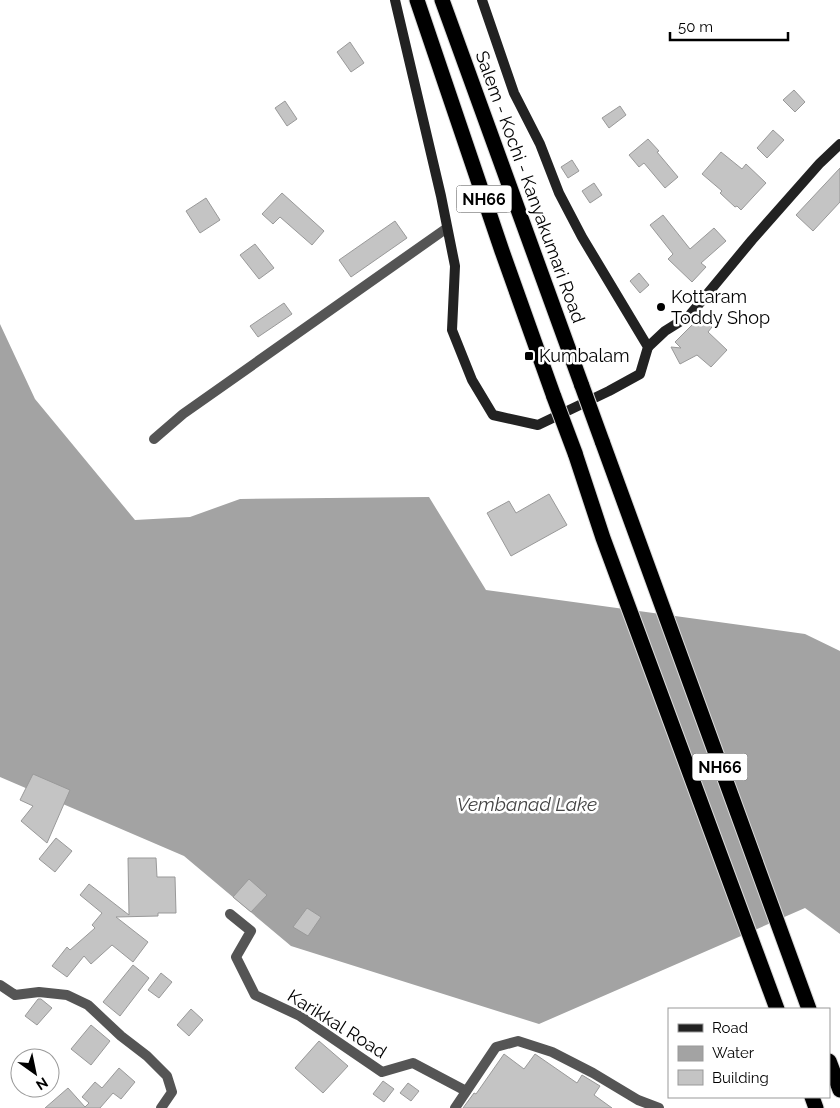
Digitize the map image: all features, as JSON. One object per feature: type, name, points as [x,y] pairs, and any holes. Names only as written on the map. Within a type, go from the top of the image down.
[{"type":"highway","name":"NH66","points":[[417,0],[502,251],[576,453],[603,538],[777,1008]]},
{"type":"highway","name":"Salem - Kochi - Kanyakumari Road","points":[[442,0],[809,1008]]},
{"type":"highway","points":[[830,1064],[840,1090]]},
{"type":"street","points":[[395,0],[455,266],[452,330],[472,380],[493,415],[538,425],[640,374],[648,347],[665,331],[689,316],[752,240],[820,163],[840,144]]},
{"type":"street","points":[[482,0],[514,93],[540,144],[559,193],[582,237],[648,347]]},
{"type":"street","points":[[154,439],[183,414],[447,228]]},
{"type":"street","name":"Karikkal Road","points":[[230,914],[251,931],[236,957],[255,995],[300,1016],[382,1072],[413,1063],[466,1091]]},
{"type":"street","points":[[0,985],[14,996],[39,992],[67,995],[88,1005],[121,1036],[147,1056],[167,1076],[172,1092],[161,1108]]},
{"type":"street","points":[[455,1108],[496,1047],[518,1041],[552,1052],[593,1072],[638,1100],[659,1108]]},
{"type":"water","name":"Vembanad Lake","points":[[0,324],[35,399],[135,520],[190,517],[240,499],[429,497],[486,590],[805,634],[840,651],[840,934],[805,908],[539,1024],[291,946],[184,856],[0,777]]},
{"type":"building","points":[[350,42],[364,63],[351,72],[337,52]]},
{"type":"building","points":[[794,90],[805,102],[795,112],[783,100]]},
{"type":"building","points":[[285,101],[297,119],[287,126],[275,108]]},
{"type":"building","points":[[620,106],[626,115],[609,128],[602,118]]},
{"type":"building","points":[[773,130],[784,140],[767,158],[757,148]]},
{"type":"building","points":[[648,139],[678,177],[665,188],[644,163],[639,167],[629,155]]},
{"type":"building","points":[[721,152],[742,169],[746,164],[766,183],[741,210],[737,206],[735,207],[720,193],[722,191],[702,174]]},
{"type":"building","points":[[572,160],[579,171],[568,178],[561,167]]},
{"type":"building","points":[[840,168],[840,202],[813,231],[796,215]]},
{"type":"building","points":[[594,183],[602,195],[590,203],[582,191]]},
{"type":"building","points":[[282,193],[324,231],[312,245],[280,217],[273,224],[262,214]]},
{"type":"building","points":[[206,198],[220,220],[200,233],[186,211]]},
{"type":"building","points":[[663,215],[690,249],[714,228],[726,241],[701,263],[706,267],[692,282],[668,259],[673,254],[650,225]]},
{"type":"building","points":[[395,221],[407,238],[351,277],[339,260]]},
{"type":"building","points":[[255,244],[274,268],[259,279],[240,255]]},
{"type":"building","points":[[639,273],[649,285],[640,293],[630,281]]},
{"type":"building","points":[[284,303],[292,314],[258,337],[250,326]]},
{"type":"building","points":[[701,316],[712,327],[708,332],[727,350],[711,367],[697,355],[680,364],[671,347],[681,348],[675,342]]},
{"type":"building","points":[[549,494],[567,525],[511,556],[487,513],[509,501],[516,513]]},
{"type":"building","points":[[33,774],[70,790],[47,843],[21,821],[33,806],[20,800]]},
{"type":"building","points":[[56,838],[72,851],[55,872],[39,859]]},
{"type":"building","points":[[128,858],[156,858],[157,877],[175,877],[176,913],[158,913],[158,916],[116,917],[148,942],[133,962],[112,945],[91,964],[84,956],[67,977],[52,966],[67,947],[70,950],[95,928],[92,925],[102,913],[80,895],[89,884],[129,915]]},
{"type":"building","points":[[249,879],[267,895],[251,912],[233,897]]},
{"type":"building","points":[[307,908],[321,917],[308,936],[293,927]]},
{"type":"building","points":[[133,965],[149,978],[120,1016],[103,1002]]},
{"type":"building","points":[[161,973],[172,982],[159,998],[148,990]]},
{"type":"building","points":[[38,999],[41,999],[52,1008],[37,1025],[25,1016]]},
{"type":"building","points":[[191,1009],[203,1020],[189,1036],[177,1025]]},
{"type":"building","points":[[91,1025],[110,1041],[91,1065],[71,1049]]},
{"type":"building","points":[[319,1041],[348,1066],[323,1093],[295,1068]]},
{"type":"building","points":[[504,1054],[524,1069],[535,1054],[577,1083],[582,1075],[600,1086],[594,1095],[612,1108],[463,1108],[474,1093],[476,1094]]},
{"type":"building","points":[[119,1068],[135,1082],[121,1099],[113,1093],[100,1108],[45,1108],[56,1098],[60,1098],[60,1095],[68,1088],[85,1107],[89,1103],[82,1097],[95,1082],[102,1088]]},
{"type":"building","points":[[383,1081],[394,1089],[384,1102],[373,1094]]},
{"type":"building","points":[[408,1083],[419,1091],[411,1101],[400,1093]]},
{"type":"place","name":"Kottaram Toddy Shop","points":[[661,307]]},
{"type":"place","name":"Kumbalam","points":[[529,356]]}]
